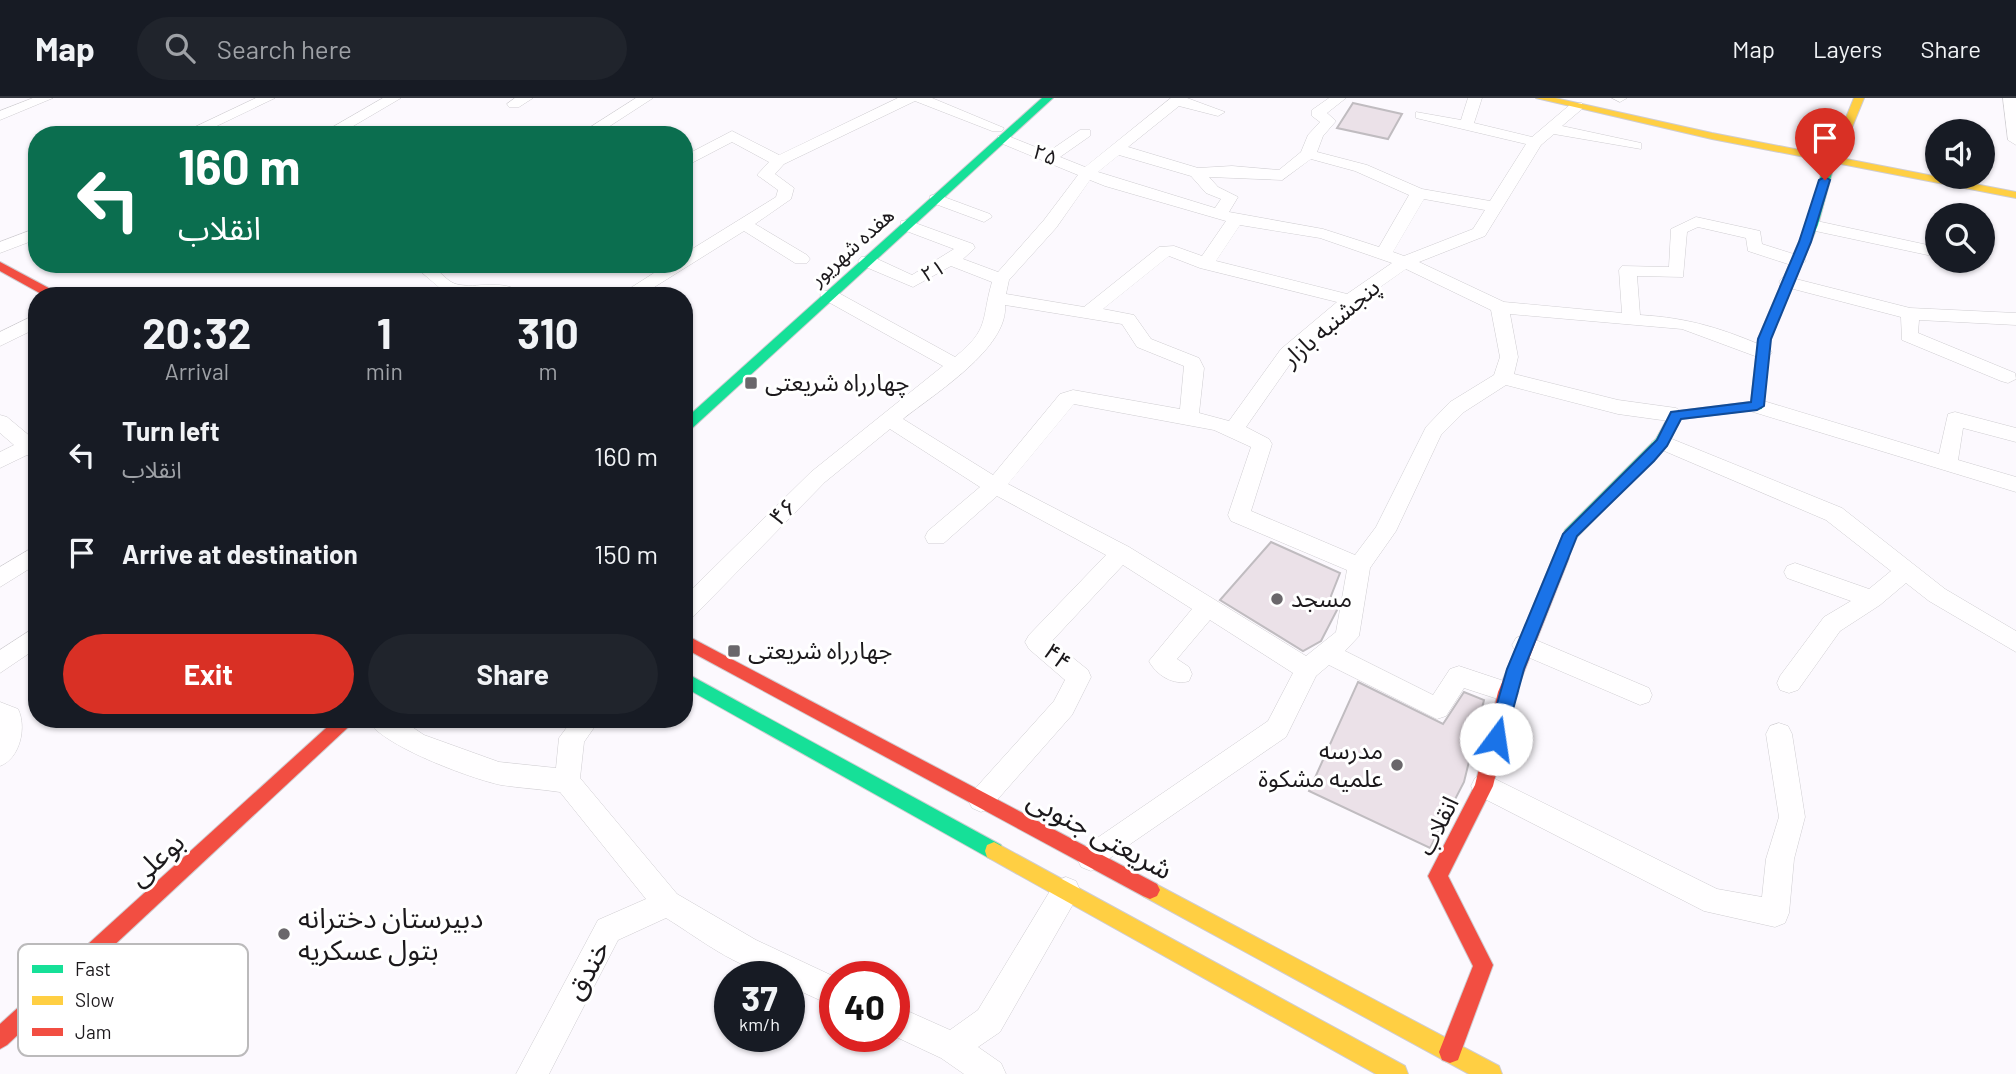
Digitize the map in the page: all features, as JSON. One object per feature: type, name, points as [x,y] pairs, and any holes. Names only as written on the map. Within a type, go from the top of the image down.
[{"type":"main road","name":"هفده شهریور","points":[[693,420],[936,199],[1030,98]]},
{"type":"main road","name":"هفده شهریور","points":[[693,399],[1000,133],[1048,98]]},
{"type":"main road","points":[[1541,98],[2016,195]]},
{"type":"main road","points":[[1619,98],[1656,106]]},
{"type":"main road","points":[[1840,142],[1859,98]]},
{"type":"main road","points":[[1676,415],[1757,406],[1764,339],[1812,225],[1831,158]]},
{"type":"main road","points":[[0,266],[38,287]]},
{"type":"main road","name":"انقلاب","points":[[1450,1052],[1483,965],[1438,876],[1484,786],[1507,692],[1570,534],[1636,472],[1662,442],[1676,415]]},
{"type":"main road","name":"شریعتی جنوبی","points":[[693,645],[1491,1074]]},
{"type":"main road","points":[[693,684],[1397,1074]]},
{"type":"main road","name":"بوعلی","points":[[103,944],[338,728]]},
{"type":"main road","name":"بوعلی","points":[[0,1038],[18,1022]]},
{"type":"street","points":[[0,116],[46,98]]},
{"type":"street","points":[[205,126],[268,98]]},
{"type":"street","points":[[343,126],[394,98]]},
{"type":"street","points":[[600,126],[646,98]]},
{"type":"street","points":[[693,257],[783,199],[786,188],[765,175],[779,161],[910,98]]},
{"type":"street","points":[[919,98],[1000,133]]},
{"type":"street","points":[[1117,149],[1196,173],[1232,171],[1282,175],[1308,155],[1316,135],[1329,121],[1317,113],[1339,98]]},
{"type":"street","points":[[1466,125],[1475,98]]},
{"type":"street","points":[[2010,98],[2016,140]]},
{"type":"street","points":[[830,295],[957,366],[983,344],[997,314],[996,298],[1001,279],[1050,224],[1088,172],[1178,100],[1218,112]]},
{"type":"street","name":"پنجشنبه بازار","points":[[1234,429],[1288,353],[1350,300],[1405,262],[1479,232],[1535,142],[1577,106]]},
{"type":"street","points":[[1422,115],[1535,142]]},
{"type":"street","points":[[1553,129],[1636,146]]},
{"type":"street","name":"۲۵","points":[[1000,133],[1088,172]]},
{"type":"street","points":[[1050,157],[1085,134]]},
{"type":"street","points":[[693,157],[732,136],[779,161]]},
{"type":"street","points":[[1308,155],[1361,168],[1418,193],[1495,207]]},
{"type":"street","points":[[1088,172],[1111,183],[1228,217],[1324,234],[1405,262],[1499,307],[1534,313],[1683,323],[1723,335],[1763,353]]},
{"type":"street","points":[[1196,173],[1212,190],[1230,197],[1228,217],[1206,264]]},
{"type":"street","points":[[1382,256],[1408,216],[1418,193]]},
{"type":"street","points":[[936,199],[984,217]]},
{"type":"street","points":[[1631,318],[1628,270],[1678,273],[1679,229],[1696,222],[1754,235],[1754,247],[1797,261]]},
{"type":"street","points":[[744,224],[802,259]]},
{"type":"street","points":[[908,225],[967,248],[950,260]]},
{"type":"street","points":[[1812,225],[1925,249]]},
{"type":"street","points":[[0,248],[28,237]]},
{"type":"street","points":[[1090,311],[1165,251],[1174,251],[1206,264],[1350,300]]},
{"type":"street","name":"۲۱","points":[[867,261],[913,282],[950,260],[1001,279]]},
{"type":"street","points":[[429,273],[443,287]]},
{"type":"street","points":[[642,287],[666,273]]},
{"type":"street","points":[[1788,282],[1910,314],[2016,319]]},
{"type":"street","points":[[996,298],[1128,319],[1144,343],[1192,362],[1194,368],[1189,416]]},
{"type":"street","points":[[1091,858],[1277,729],[1307,669],[1347,636],[1359,566],[1385,531],[1433,432],[1457,407],[1503,378],[1509,357],[1499,307]]},
{"type":"street","points":[[1910,314],[1909,335],[2008,377]]},
{"type":"street","points":[[0,340],[28,318]]},
{"type":"street","name":"۴۶","points":[[693,603],[818,477],[957,366]]},
{"type":"street","points":[[1503,378],[1618,408],[1676,415]]},
{"type":"street","points":[[936,537],[995,486],[1068,398],[1073,396],[1161,415],[1189,416],[1234,429],[1262,443],[1239,515],[1359,566]]},
{"type":"street","points":[[1757,406],[2016,485]]},
{"type":"street","points":[[1947,464],[1955,419],[2016,435]]},
{"type":"street","points":[[891,420],[995,486],[1121,553],[1307,669]]},
{"type":"street","points":[[0,422],[28,445]]},
{"type":"street","points":[[1662,442],[1835,514],[1937,595],[2016,643]]},
{"type":"street","points":[[0,461],[28,451]]},
{"type":"street","name":"۴۴","points":[[981,800],[1063,708],[1079,677],[1037,642],[1121,553]]},
{"type":"street","points":[[0,578],[28,559]]},
{"type":"street","points":[[1789,683],[1832,624],[1871,599],[1907,570]]},
{"type":"street","points":[[1795,572],[1871,599]]},
{"type":"street","points":[[1180,674],[1161,661],[1208,607]]},
{"type":"street","points":[[0,663],[28,642]]},
{"type":"street","points":[[1524,645],[1640,695]]},
{"type":"street","points":[[1327,653],[1437,709],[1459,676],[1507,692]]},
{"type":"street","points":[[0,712],[9,716],[5,750],[0,755]]},
{"type":"street","points":[[392,728],[415,743],[499,773],[567,781],[667,904],[746,950],[819,984]]},
{"type":"street","points":[[567,781],[572,738],[581,728]]},
{"type":"street","points":[[1484,786],[1714,902],[1775,913],[1780,859],[1792,817],[1779,734]]},
{"type":"street","points":[[952,1047],[989,1021],[1066,890]]},
{"type":"street","name":"خندق","points":[[531,1074],[608,930],[667,904]]},
{"type":"street","points":[[910,1027],[952,1047],[989,1074]]},
{"type":"building","points":[[1353,103],[1402,114],[1388,139],[1337,128]]},
{"type":"building","name":"مسجد","points":[[1271,542],[1340,573],[1331,596],[1338,608],[1321,641],[1303,651],[1220,600]]},
{"type":"building","name":"مدرسه علمیه مشکوة","points":[[1358,682],[1443,724],[1464,692],[1484,700],[1464,782],[1430,848],[1309,791]]},
{"type":"traffic: fast","points":[[693,420],[1048,98]]},
{"type":"traffic: fast","points":[[1561,558],[1570,534],[1662,442],[1676,415],[1757,406],[1764,339],[1812,225],[1831,158]]},
{"type":"traffic: fast","points":[[693,684],[994,851]]},
{"type":"traffic: slow","points":[[1541,98],[1712,136],[2016,195]]},
{"type":"traffic: slow","points":[[1841,142],[1859,98]]},
{"type":"traffic: slow","points":[[994,851],[1397,1074]]},
{"type":"traffic: slow","points":[[1150,890],[1491,1074]]},
{"type":"traffic: jam","points":[[0,266],[38,287]]},
{"type":"traffic: jam","points":[[1450,1052],[1483,965],[1438,876],[1484,786],[1507,692],[1561,558]]},
{"type":"traffic: jam","points":[[693,645],[1150,890]]},
{"type":"traffic: jam","points":[[103,944],[338,728]]},
{"type":"traffic: jam","points":[[0,1038],[18,1022]]},
{"type":"place","name":"چهارراه شریعتی","points":[[751,383]]},
{"type":"place","name":"مسجد","points":[[1277,599]]},
{"type":"place","name":"جهارراه شریعتی","points":[[734,651]]},
{"type":"place","name":"مدرسه علمیه مشکوة","points":[[1397,765]]},
{"type":"place","name":"دبیرستان دخترانه بتول عسکریه","points":[[284,934]]},
{"type":"route","points":[[1496,739],[1507,692],[1570,534],[1636,472],[1662,442],[1676,415],[1757,406],[1764,339],[1812,225],[1825,180]]}]
